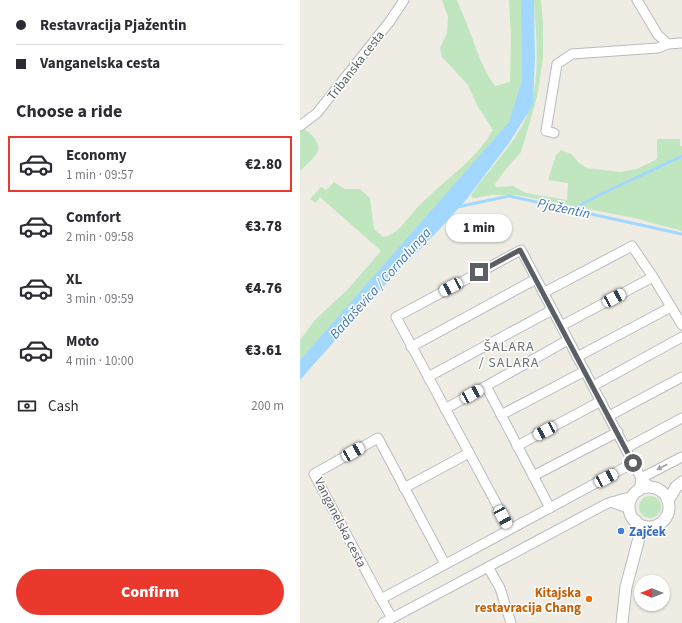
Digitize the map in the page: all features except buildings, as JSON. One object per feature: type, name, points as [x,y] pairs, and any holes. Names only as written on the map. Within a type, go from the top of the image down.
[{"type":"street","name":"Tribanska cesta","points":[[300,126],[317,113],[390,21],[404,0]]},
{"type":"street","points":[[637,0],[658,35],[668,44]]},
{"type":"street","points":[[554,133],[546,131],[558,64],[572,54],[658,48],[668,44],[682,43]]},
{"type":"street","points":[[543,293],[632,246],[681,321]]},
{"type":"street","points":[[510,529],[396,318],[520,250],[618,432],[641,478],[664,494],[668,501],[669,510],[665,518],[658,524],[649,526],[642,525],[632,516],[630,509],[641,478],[682,457]]},
{"type":"street","points":[[561,326],[653,277]]},
{"type":"street","points":[[411,347],[536,279]]},
{"type":"street","points":[[577,357],[671,306]]},
{"type":"street","points":[[428,377],[552,310]]},
{"type":"street","points":[[593,386],[682,337]]},
{"type":"street","points":[[445,409],[568,340]]},
{"type":"street","points":[[501,415],[585,370]]},
{"type":"street","points":[[609,416],[682,377]]},
{"type":"street","points":[[486,386],[550,508]]},
{"type":"street","points":[[517,446],[601,401]]},
{"type":"street","points":[[626,448],[682,418]]},
{"type":"street","points":[[533,476],[618,432]]},
{"type":"street","name":"Vanganelska cesta","points":[[392,618],[314,474],[378,438],[445,564]]},
{"type":"street","points":[[404,488],[469,453]]},
{"type":"street","points":[[381,598],[633,463]]},
{"type":"street","points":[[383,623],[611,502],[655,489],[679,485]]},
{"type":"street","points":[[668,501],[679,485]]},
{"type":"street","points":[[611,502],[630,509]]},
{"type":"street","points":[[622,623],[626,587],[639,538],[636,521]]},
{"type":"street","points":[[639,538],[649,526]]},
{"type":"street","points":[[488,567],[500,588],[511,623]]},
{"type":"green space","points":[[442,0],[457,0],[481,60],[495,86],[510,82],[511,36],[509,0],[523,0],[525,64],[515,112],[506,126],[300,361],[300,340],[315,320],[349,288],[381,251],[320,197],[316,203],[310,199],[321,187],[326,190],[334,182],[345,189],[360,189],[370,198],[374,229],[383,237],[387,236],[398,229],[429,196],[477,152],[493,130],[477,105],[468,85],[442,57],[440,48],[447,33],[448,17]]},
{"type":"green space","points":[[534,0],[541,0],[543,23],[543,58],[537,97],[521,152],[495,184],[496,187],[513,186],[526,193],[567,200],[568,183],[548,180],[556,155],[561,150],[571,154],[579,163],[587,168],[620,172],[637,169],[657,159],[657,139],[680,139],[680,146],[682,146],[682,231],[634,218],[517,195],[491,195],[472,198],[471,195],[504,153],[522,126],[529,111],[536,80],[537,64]]},
{"type":"green space","points":[[305,129],[317,142],[318,151],[300,171],[300,130]]},
{"type":"green space","points":[[646,496],[654,496],[661,503],[661,511],[654,518],[646,518],[639,511],[639,503]]},
{"type":"water","name":"Badaševica / Cornalunga","points":[[521,0],[534,0],[535,57],[533,105],[509,143],[466,200],[380,290],[300,380],[300,360],[509,122],[522,80]]},
{"type":"waterway","points":[[571,210],[599,195],[682,156]]},
{"type":"waterway","name":"Pjažentin","points":[[457,207],[509,196],[682,234]]},
{"type":"place","name":"Zajček","points":[[621,531]]},
{"type":"place","name":"Kitajska restavracija Chang","points":[[589,599]]},
{"type":"district","name":"ŠALARA / SALARA","points":[[509,354]]},
{"type":"route","points":[[479,272],[520,250],[633,463]]}]
